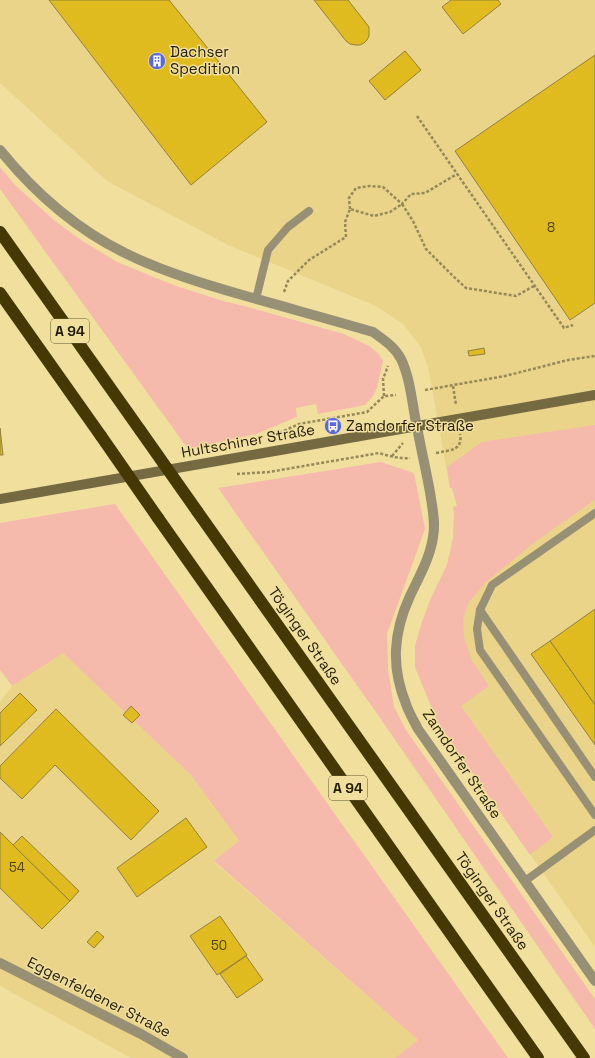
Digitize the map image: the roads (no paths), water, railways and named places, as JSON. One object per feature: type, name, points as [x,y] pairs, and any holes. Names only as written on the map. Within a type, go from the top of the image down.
[{"type":"highway","name":"Töginger Straße","points":[[0,232],[584,1058]]},
{"type":"highway","name":"A 94","points":[[0,293],[538,1058]]},
{"type":"main road","name":"Hultschiner Straße","points":[[0,499],[595,395]]},
{"type":"street","name":"Zamdorfer Straße","points":[[0,150],[33,186],[67,216],[90,233],[124,253],[165,271],[201,283],[373,332],[392,346],[400,358],[406,372],[434,519],[434,536],[430,551],[405,606],[396,639],[396,663],[399,683],[406,705],[418,729],[595,981]]},
{"type":"street","name":"Eggenfeldener Straße","points":[[0,963],[141,1034],[183,1058]]},
{"type":"lane","points":[[256,299],[268,250],[288,227],[309,211]]},
{"type":"lane","points":[[595,513],[492,585],[480,610],[477,629],[480,650],[595,816]]},
{"type":"lane","points":[[480,610],[595,777]]},
{"type":"lane","points":[[525,881],[595,830]]},
{"type":"place","name":"Dachser Spedition","points":[[157,61]]},
{"type":"place","name":"Zamdorfer Straße","points":[[333,426]]}]
